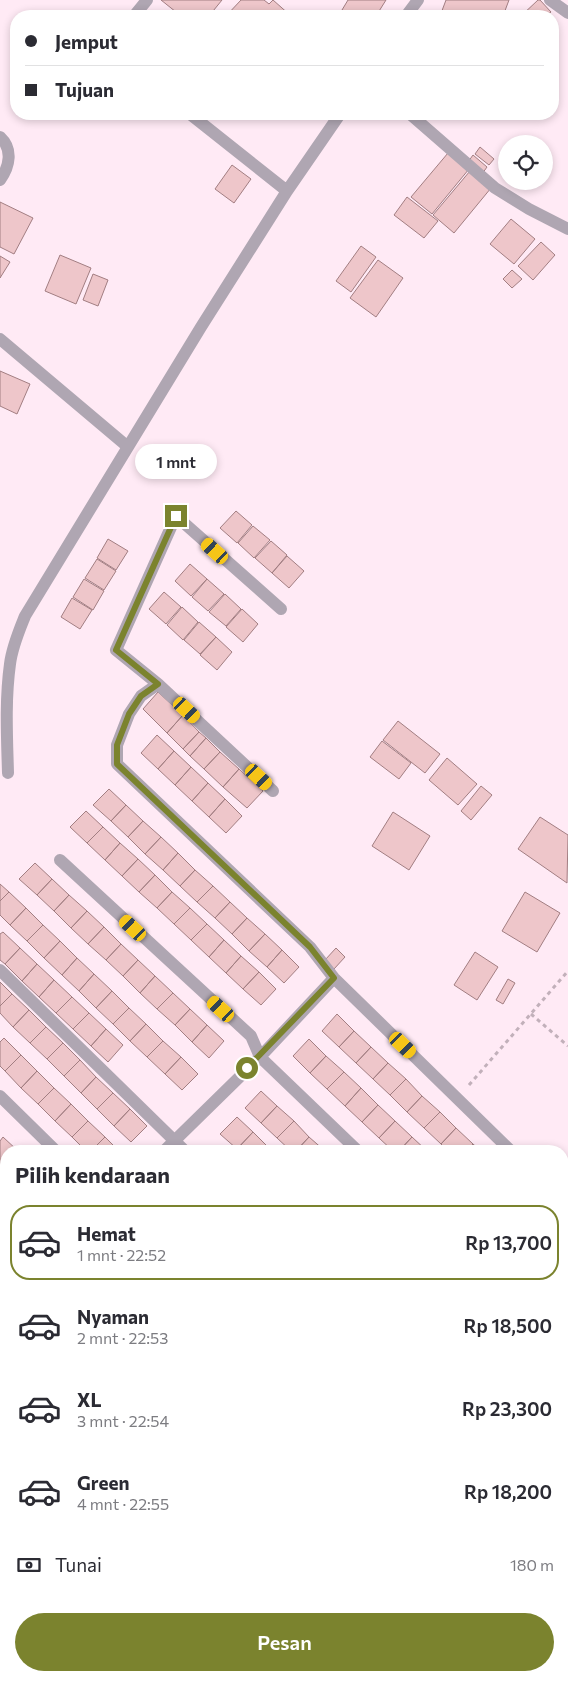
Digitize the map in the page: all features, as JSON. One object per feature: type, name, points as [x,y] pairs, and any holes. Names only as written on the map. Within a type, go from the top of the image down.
[{"type":"street","points":[[139,10],[147,0]]},
{"type":"street","points":[[550,0],[568,13]]},
{"type":"street","points":[[198,120],[288,191]]},
{"type":"street","points":[[8,773],[8,683],[10,662],[25,616],[201,327],[336,120]]},
{"type":"street","points":[[417,120],[495,188],[529,209],[568,229]]},
{"type":"street","points":[[0,137],[9,150],[9,161],[0,180]]},
{"type":"street","points":[[0,339],[128,447]]},
{"type":"street","points":[[273,790],[158,684],[116,650],[176,516],[281,609]]},
{"type":"street","points":[[158,684],[141,696],[129,714],[117,745],[117,764],[310,947],[334,978],[505,1145]]},
{"type":"street","points":[[60,860],[251,1036],[260,1056],[352,1145]]},
{"type":"street","points":[[0,970],[178,1145]]},
{"type":"street","points":[[169,1145],[260,1056],[334,978]]},
{"type":"street","points":[[0,1096],[50,1145]]},
{"type":"path","points":[[457,1098],[568,971]]},
{"type":"path","points":[[531,1014],[568,1046]]},
{"type":"building","points":[[161,0],[222,0],[214,10],[174,10]]},
{"type":"building","points":[[241,0],[264,0],[269,4],[273,0],[284,10],[232,10]]},
{"type":"building","points":[[348,0],[386,0],[380,10],[342,10]]},
{"type":"building","points":[[446,0],[509,0],[505,10],[442,10]]},
{"type":"building","points":[[540,0],[549,10],[527,10]]},
{"type":"building","points":[[480,147],[494,159],[489,165],[475,154]]},
{"type":"building","points":[[448,153],[469,169],[432,214],[411,197]]},
{"type":"building","points":[[473,155],[487,167],[482,174],[468,162]]},
{"type":"building","points":[[232,165],[251,179],[234,203],[215,189]]},
{"type":"building","points":[[470,171],[491,188],[454,233],[433,215]]},
{"type":"building","points":[[407,197],[438,221],[424,238],[394,215]]},
{"type":"building","points":[[0,202],[33,218],[14,254],[0,247]]},
{"type":"building","points":[[511,219],[535,239],[514,264],[490,244]]},
{"type":"building","points":[[541,242],[555,255],[533,280],[518,266]]},
{"type":"building","points":[[361,246],[376,257],[351,292],[336,281]]},
{"type":"building","points":[[60,255],[91,268],[76,304],[45,291]]},
{"type":"building","points":[[0,256],[10,262],[0,278]]},
{"type":"building","points":[[378,260],[403,278],[376,317],[350,298]]},
{"type":"building","points":[[512,270],[522,279],[512,288],[503,279]]},
{"type":"building","points":[[93,274],[108,280],[98,306],[83,300]]},
{"type":"building","points":[[0,371],[30,384],[17,414],[0,406]]},
{"type":"building","points":[[236,511],[252,525],[237,543],[220,528]]},
{"type":"building","points":[[253,526],[270,540],[254,558],[238,543]]},
{"type":"building","points":[[108,539],[128,551],[116,570],[97,558]]},
{"type":"building","points":[[271,541],[287,555],[272,573],[255,558]]},
{"type":"building","points":[[287,556],[304,571],[289,588],[272,573]]},
{"type":"building","points":[[97,559],[116,571],[104,590],[85,578]]},
{"type":"building","points":[[190,564],[207,579],[191,596],[175,581]]},
{"type":"building","points":[[84,579],[104,591],[93,610],[73,597]]},
{"type":"building","points":[[207,579],[224,594],[208,611],[192,597]]},
{"type":"building","points":[[164,592],[181,607],[166,624],[149,609]]},
{"type":"building","points":[[225,594],[241,609],[226,626],[209,612]]},
{"type":"building","points":[[72,598],[92,610],[80,629],[61,617]]},
{"type":"building","points":[[182,607],[198,622],[183,640],[167,625]]},
{"type":"building","points":[[242,609],[258,624],[243,642],[226,627]]},
{"type":"building","points":[[199,622],[216,637],[200,654],[184,640]]},
{"type":"building","points":[[216,637],[232,652],[217,670],[200,655]]},
{"type":"building","points":[[158,692],[183,715],[167,733],[143,709]]},
{"type":"building","points":[[183,715],[199,732],[183,749],[167,733]]},
{"type":"building","points":[[398,721],[440,754],[425,773],[383,740]]},
{"type":"building","points":[[199,732],[206,738],[190,756],[183,749]]},
{"type":"building","points":[[157,735],[174,751],[158,769],[141,753]]},
{"type":"building","points":[[206,738],[220,752],[204,769],[190,756]]},
{"type":"building","points":[[382,741],[411,763],[399,779],[370,757]]},
{"type":"building","points":[[174,751],[191,767],[175,785],[158,769]]},
{"type":"building","points":[[220,752],[239,769],[223,787],[204,769]]},
{"type":"building","points":[[447,758],[477,784],[458,805],[429,780]]},
{"type":"building","points":[[191,767],[208,783],[192,801],[175,785]]},
{"type":"building","points":[[239,769],[263,791],[247,808],[223,787]]},
{"type":"building","points":[[208,783],[225,799],[209,817],[192,801]]},
{"type":"building","points":[[481,786],[492,795],[471,820],[461,811]]},
{"type":"building","points":[[109,789],[126,805],[111,821],[93,805]]},
{"type":"building","points":[[225,799],[242,816],[226,833],[209,817]]},
{"type":"building","points":[[126,805],[143,821],[128,837],[111,821]]},
{"type":"building","points":[[86,811],[103,827],[87,843],[70,827]]},
{"type":"building","points":[[393,812],[430,836],[409,870],[372,846]]},
{"type":"building","points":[[540,817],[568,835],[567,883],[518,849]]},
{"type":"building","points":[[143,821],[161,837],[145,854],[128,837]]},
{"type":"building","points":[[103,827],[120,843],[105,860],[87,843]]},
{"type":"building","points":[[161,837],[178,853],[163,870],[145,854]]},
{"type":"building","points":[[120,843],[138,859],[122,876],[105,860]]},
{"type":"building","points":[[178,853],[195,870],[180,886],[163,870]]},
{"type":"building","points":[[138,859],[155,875],[139,892],[122,876]]},
{"type":"building","points":[[35,863],[52,879],[37,895],[19,879]]},
{"type":"building","points":[[195,870],[213,886],[197,902],[180,886]]},
{"type":"building","points":[[155,875],[172,892],[157,908],[139,892]]},
{"type":"building","points":[[52,879],[69,895],[54,911],[37,895]]},
{"type":"building","points":[[0,884],[9,892],[0,901]]},
{"type":"building","points":[[213,886],[230,902],[215,918],[197,902]]},
{"type":"building","points":[[9,892],[26,908],[10,925],[0,915],[0,901]]},
{"type":"building","points":[[172,892],[190,908],[174,924],[157,908]]},
{"type":"building","points":[[525,892],[560,913],[537,952],[502,931]]},
{"type":"building","points":[[69,895],[87,911],[71,928],[54,911]]},
{"type":"building","points":[[230,902],[247,918],[232,934],[215,918]]},
{"type":"building","points":[[26,908],[43,925],[27,941],[10,925]]},
{"type":"building","points":[[190,908],[207,924],[191,940],[174,924]]},
{"type":"building","points":[[87,911],[104,927],[88,944],[71,928]]},
{"type":"building","points":[[247,918],[265,934],[249,951],[232,934]]},
{"type":"building","points":[[207,924],[224,940],[209,957],[191,940]]},
{"type":"building","points":[[43,925],[60,941],[44,958],[27,941]]},
{"type":"building","points":[[104,927],[121,944],[106,960],[88,944]]},
{"type":"building","points":[[3,932],[20,948],[5,964],[0,960],[0,934]]},
{"type":"building","points":[[265,934],[282,950],[267,967],[249,951]]},
{"type":"building","points":[[224,940],[241,956],[226,973],[209,957]]},
{"type":"building","points":[[60,941],[77,958],[62,975],[44,958]]},
{"type":"building","points":[[121,944],[138,960],[123,976],[106,960]]},
{"type":"building","points":[[20,948],[37,964],[22,981],[5,964]]},
{"type":"building","points":[[336,948],[345,957],[334,969],[325,960]]},
{"type":"building","points":[[282,950],[299,967],[284,983],[267,967]]},
{"type":"building","points":[[475,952],[498,967],[477,1000],[454,985]]},
{"type":"building","points":[[241,956],[259,972],[243,989],[226,973]]},
{"type":"building","points":[[77,958],[94,974],[79,991],[62,975]]},
{"type":"building","points":[[138,960],[155,976],[140,993],[123,976]]},
{"type":"building","points":[[37,964],[54,980],[39,997],[22,981]]},
{"type":"building","points":[[259,972],[276,989],[261,1005],[243,989]]},
{"type":"building","points":[[94,974],[112,991],[96,1008],[79,991]]},
{"type":"building","points":[[155,976],[173,993],[157,1009],[140,993]]},
{"type":"building","points":[[508,979],[515,983],[503,1004],[496,1000]]},
{"type":"building","points":[[54,980],[72,997],[56,1013],[39,997]]},
{"type":"building","points":[[0,982],[12,994],[0,1006]]},
{"type":"building","points":[[112,991],[129,1008],[113,1024],[96,1008]]},
{"type":"building","points":[[173,993],[190,1009],[175,1025],[157,1009]]},
{"type":"building","points":[[12,994],[29,1010],[13,1027],[0,1013],[0,1006]]},
{"type":"building","points":[[72,997],[89,1013],[73,1029],[56,1013]]},
{"type":"building","points":[[129,1008],[146,1024],[130,1041],[113,1024]]},
{"type":"building","points":[[190,1009],[207,1025],[192,1042],[175,1025]]},
{"type":"building","points":[[29,1010],[46,1027],[30,1043],[13,1027]]},
{"type":"building","points":[[89,1013],[106,1029],[91,1046],[73,1029]]},
{"type":"building","points":[[337,1014],[354,1031],[339,1047],[322,1031]]},
{"type":"building","points":[[146,1024],[163,1041],[147,1057],[130,1041]]},
{"type":"building","points":[[207,1025],[224,1041],[209,1058],[192,1042]]},
{"type":"building","points":[[46,1027],[63,1043],[47,1059],[30,1043]]},
{"type":"building","points":[[106,1029],[123,1045],[108,1062],[91,1046]]},
{"type":"building","points":[[354,1031],[371,1047],[356,1063],[339,1047]]},
{"type":"building","points":[[4,1038],[21,1055],[5,1071],[0,1066],[0,1042]]},
{"type":"building","points":[[309,1039],[326,1056],[310,1073],[293,1056]]},
{"type":"building","points":[[163,1041],[181,1057],[165,1074],[147,1057]]},
{"type":"building","points":[[63,1043],[80,1060],[64,1076],[47,1059]]},
{"type":"building","points":[[371,1047],[388,1063],[373,1079],[356,1063]]},
{"type":"building","points":[[21,1055],[37,1071],[21,1088],[5,1071]]},
{"type":"building","points":[[326,1056],[344,1072],[327,1089],[310,1073]]},
{"type":"building","points":[[181,1057],[198,1074],[182,1090],[165,1074]]},
{"type":"building","points":[[80,1060],[96,1077],[81,1093],[64,1076]]},
{"type":"building","points":[[388,1063],[406,1079],[390,1095],[373,1079]]},
{"type":"building","points":[[37,1071],[54,1088],[38,1104],[21,1088]]},
{"type":"building","points":[[344,1072],[361,1088],[345,1106],[327,1089]]},
{"type":"building","points":[[96,1077],[113,1093],[97,1109],[81,1093]]},
{"type":"building","points":[[406,1079],[422,1096],[407,1112],[390,1095]]},
{"type":"building","points":[[54,1088],[71,1104],[55,1121],[38,1104]]},
{"type":"building","points":[[361,1088],[378,1105],[362,1122],[345,1106]]},
{"type":"building","points":[[261,1091],[277,1106],[261,1123],[245,1108]]},
{"type":"building","points":[[113,1093],[130,1109],[114,1126],[97,1109]]},
{"type":"building","points":[[422,1096],[440,1112],[424,1128],[407,1112]]},
{"type":"building","points":[[71,1104],[88,1121],[72,1137],[55,1121]]},
{"type":"building","points":[[378,1105],[395,1121],[379,1138],[362,1122]]},
{"type":"building","points":[[277,1106],[294,1121],[277,1138],[261,1123]]},
{"type":"building","points":[[130,1109],[147,1126],[131,1142],[114,1126]]},
{"type":"building","points":[[440,1112],[456,1128],[441,1144],[424,1128]]},
{"type":"building","points":[[237,1117],[253,1132],[241,1145],[232,1145],[220,1134]]},
{"type":"building","points":[[88,1121],[105,1137],[97,1145],[80,1145],[72,1137]]},
{"type":"building","points":[[294,1121],[309,1137],[302,1145],[285,1145],[277,1138]]},
{"type":"building","points":[[395,1121],[412,1137],[405,1145],[387,1145],[379,1138]]},
{"type":"building","points":[[456,1128],[473,1144],[442,1145]]},
{"type":"building","points":[[253,1132],[266,1145],[241,1145]]},
{"type":"building","points":[[3,1137],[12,1145],[0,1145]]},
{"type":"building","points":[[105,1137],[113,1145],[97,1145]]},
{"type":"building","points":[[309,1137],[318,1145],[302,1145]]},
{"type":"building","points":[[412,1137],[421,1145],[405,1145]]},
{"type":"route","points":[[176,516],[116,650],[158,684],[141,696],[129,714],[117,745],[117,764],[310,947],[334,978],[247,1068]]}]
